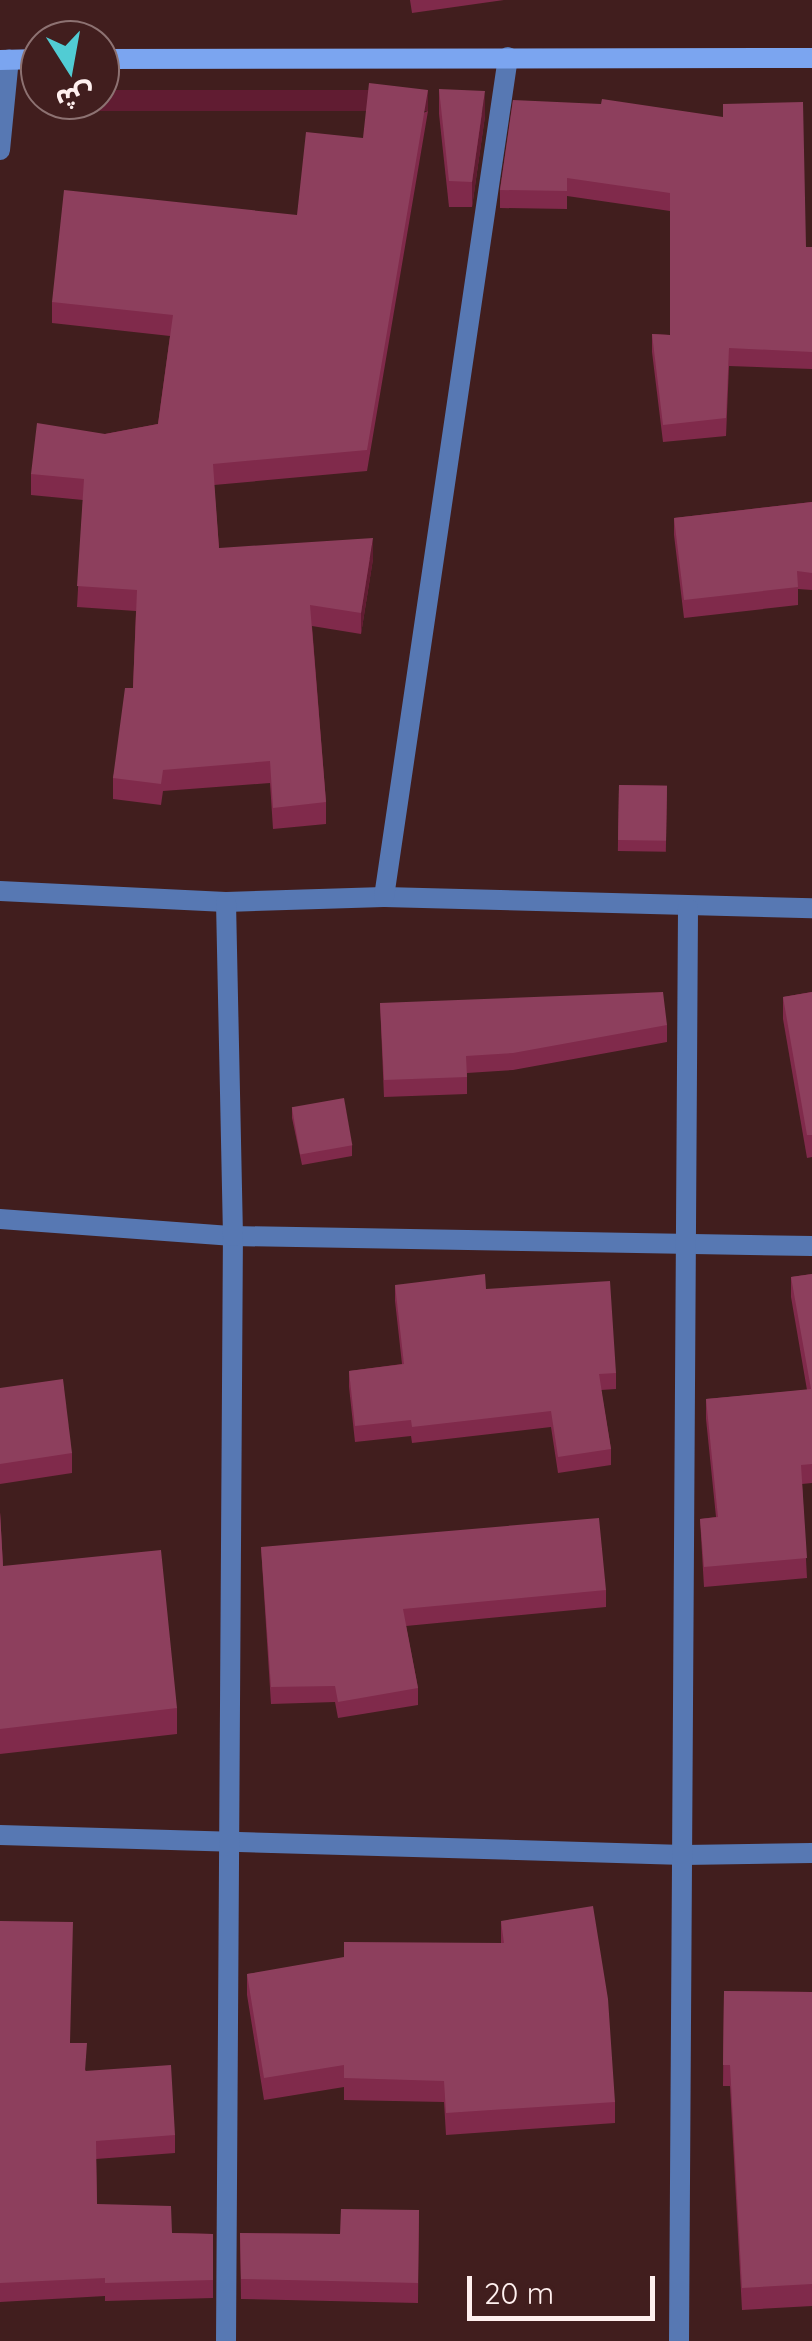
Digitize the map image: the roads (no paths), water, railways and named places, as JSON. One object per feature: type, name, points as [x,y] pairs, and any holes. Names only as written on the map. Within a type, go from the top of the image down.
[{"type":"main road","points":[[120,59],[812,58]]},
{"type":"street","points":[[384,898],[508,57]]},
{"type":"street","points":[[0,150],[5,60]]},
{"type":"street","points":[[0,890],[226,902],[384,898],[812,908]]},
{"type":"street","points":[[226,902],[233,1236],[226,2341]]},
{"type":"street","points":[[679,2341],[688,908]]},
{"type":"street","points":[[0,1219],[233,1236],[812,1246]]},
{"type":"street","points":[[0,1836],[684,1855],[812,1853]]}]
